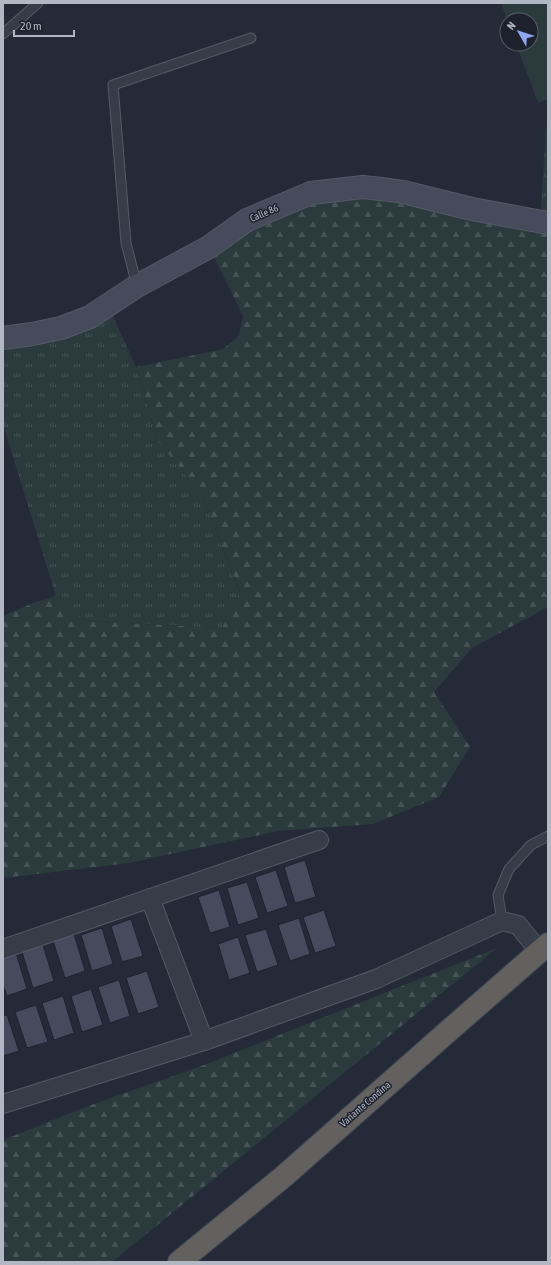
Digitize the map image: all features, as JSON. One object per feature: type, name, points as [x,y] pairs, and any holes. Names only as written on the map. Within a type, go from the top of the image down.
[{"type":"highway","name":"Variante Condina","points":[[179,1262],[283,1177],[543,948]]},
{"type":"main road","name":"Calle 86","points":[[3,338],[61,328],[90,317],[137,286],[209,246],[247,220],[311,193],[363,187],[396,191],[472,209],[548,223]]},
{"type":"street","points":[[3,949],[319,840]]},
{"type":"street","points":[[150,898],[204,1041]]},
{"type":"street","points":[[3,1104],[204,1041],[376,979],[502,921],[518,925],[543,948]]},
{"type":"lane","points":[[3,34],[38,3]]},
{"type":"lane","points":[[137,286],[126,243],[113,85],[251,38]]},
{"type":"lane","points":[[502,921],[498,895],[509,869],[531,845],[548,836]]},
{"type":"green space","points":[[501,3],[548,3],[548,99],[538,103],[519,52],[539,52],[539,12],[504,12]]},
{"type":"green space","points":[[547,116],[548,222],[540,222]]},
{"type":"green space","points":[[330,191],[548,221],[548,607],[472,648],[434,692],[470,747],[439,797],[373,824],[278,831],[129,863],[3,878],[3,616],[33,603],[56,596],[85,621],[222,628],[240,592],[203,497],[158,441],[136,367],[223,349],[239,336],[243,316],[209,247]]},
{"type":"green space","points":[[108,305],[136,367],[158,441],[203,497],[240,593],[222,628],[85,621],[56,596],[3,425],[3,338]]},
{"type":"green space","points":[[497,948],[112,1262],[3,1262],[3,1140],[91,1105],[204,1065]]},
{"type":"building","points":[[305,860],[316,897],[295,903],[284,867]]},
{"type":"building","points":[[276,870],[288,906],[267,913],[255,877]]},
{"type":"building","points":[[247,882],[259,918],[238,925],[227,888]]},
{"type":"building","points":[[219,890],[230,927],[210,933],[198,897]]},
{"type":"building","points":[[324,910],[336,946],[315,953],[303,917]]},
{"type":"building","points":[[299,918],[310,954],[290,961],[278,925]]},
{"type":"building","points":[[131,919],[143,956],[122,962],[111,926]]},
{"type":"building","points":[[102,928],[113,964],[92,971],[81,935]]},
{"type":"building","points":[[266,929],[278,965],[257,972],[245,935]]},
{"type":"building","points":[[74,934],[85,971],[65,978],[53,941]]},
{"type":"building","points":[[238,937],[250,973],[229,980],[218,944]]},
{"type":"building","points":[[43,945],[54,981],[33,988],[22,952]]},
{"type":"building","points":[[16,953],[27,989],[7,996],[3,985],[3,957]]},
{"type":"building","points":[[147,971],[159,1007],[138,1014],[126,978]]},
{"type":"building","points":[[119,980],[130,1016],[110,1023],[98,987]]},
{"type":"building","points":[[91,989],[103,1025],[82,1032],[71,996]]},
{"type":"building","points":[[63,996],[74,1033],[54,1040],[42,1003]]},
{"type":"building","points":[[36,1005],[48,1042],[27,1048],[15,1012]]},
{"type":"building","points":[[7,1015],[19,1051],[3,1056],[3,1016]]}]
